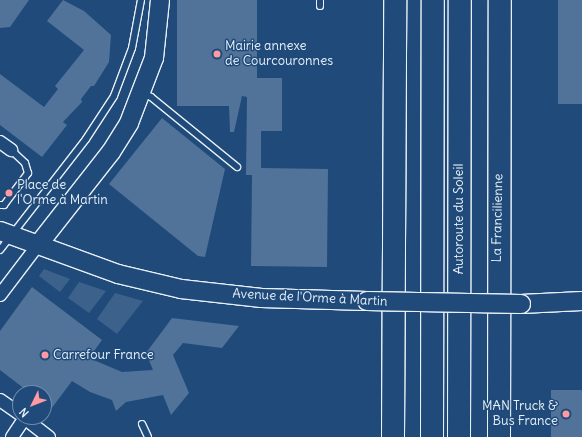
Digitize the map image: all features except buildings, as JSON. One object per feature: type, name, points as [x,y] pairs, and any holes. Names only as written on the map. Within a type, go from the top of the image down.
[{"type":"highway","points":[[393,437],[395,0]]},
{"type":"highway","name":"Autoroute du Soleil","points":[[432,437],[433,0]]},
{"type":"highway","name":"Autoroute du Soleil","points":[[460,0],[460,437]]},
{"type":"highway","name":"La Francilienne","points":[[499,437],[500,0]]},
{"type":"main road","points":[[38,245],[111,152],[129,123],[142,93],[154,58],[160,0]]},
{"type":"main road","name":"Avenue de l'Orme à Martin","points":[[6,233],[118,274],[181,289],[261,298],[521,304],[582,301]]},
{"type":"street","points":[[0,142],[11,150]]},
{"type":"street","points":[[0,295],[38,245]]},
{"type":"street","points":[[0,400],[12,409]]},
{"type":"street","points":[[12,437],[19,425]]},
{"type":"street","points":[[33,425],[49,437]]},
{"type":"lane","points":[[0,250],[6,233],[86,139],[114,96],[132,48],[141,0]]},
{"type":"lane","points":[[142,93],[151,97],[237,167]]},
{"type":"lane","points":[[0,205],[4,205],[28,173],[25,163],[11,150]]},
{"type":"lane","points":[[142,424],[148,437]]},
{"type":"shaded area","points":[[44,269],[70,279],[60,292],[39,276]]},
{"type":"shaded area","points":[[79,282],[106,291],[89,313],[68,298]]},
{"type":"shaded area","points":[[115,293],[143,301],[117,334],[97,319]]},
{"type":"place","name":"Mairie annexe de Courcouronnes","points":[[217,54]]},
{"type":"place","name":"Place de l'Orme à Martin","points":[[9,193]]},
{"type":"place","name":"Carrefour France","points":[[45,355]]},
{"type":"place","name":"MAN Truck & Bus France","points":[[566,414]]}]
